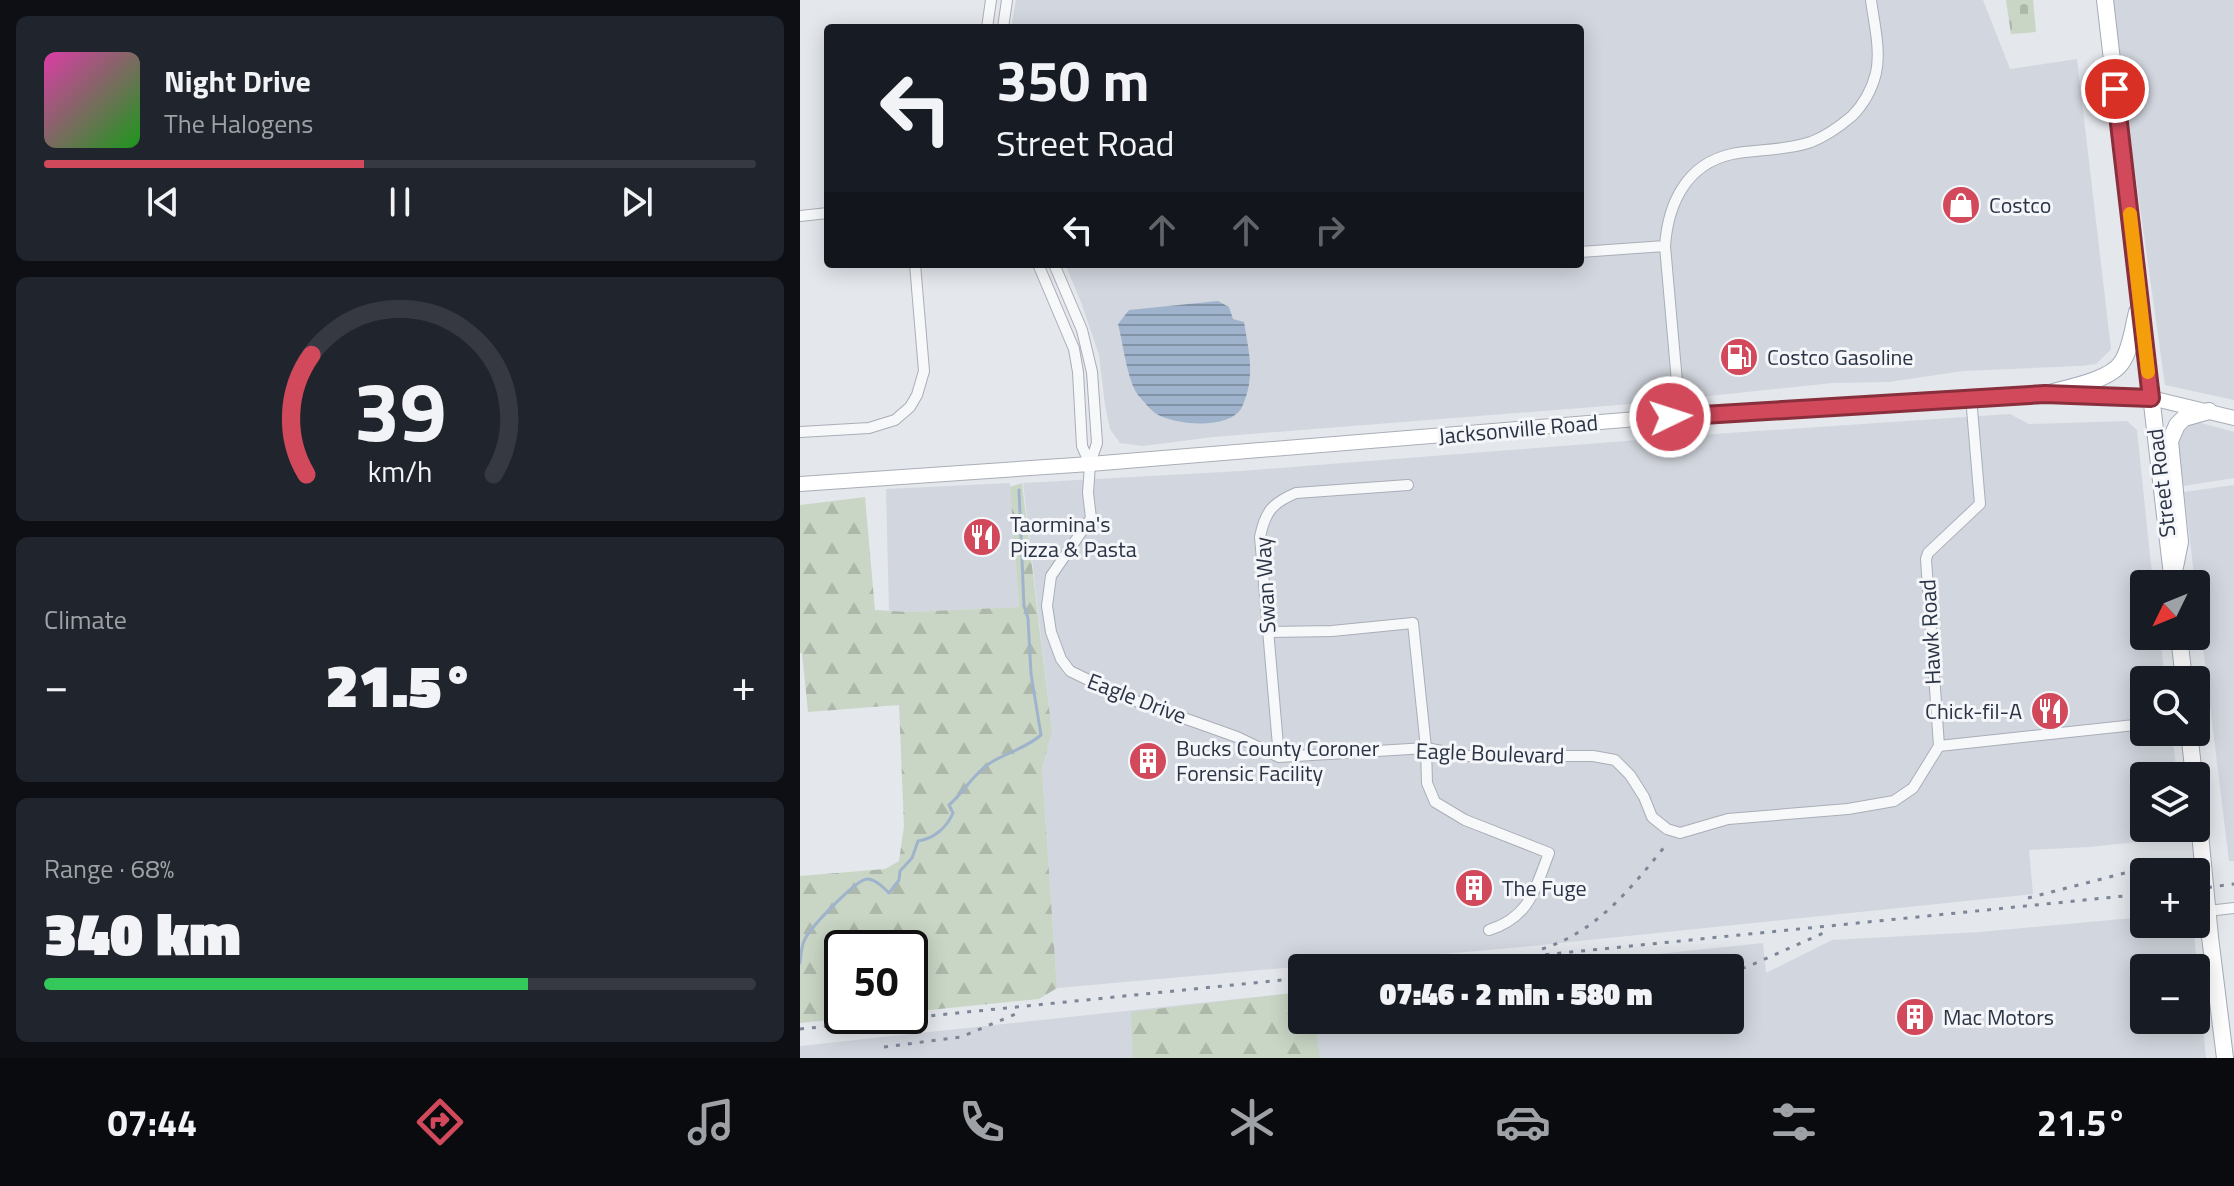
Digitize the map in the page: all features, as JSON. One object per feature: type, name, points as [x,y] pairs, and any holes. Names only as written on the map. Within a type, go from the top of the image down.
[{"type":"main road","name":"Street Road","points":[[2105,0],[2172,570]]},
{"type":"main road","points":[[2045,394],[2104,377],[2121,364],[2140,299]]},
{"type":"main road","name":"Jacksonville Road","points":[[800,484],[1090,464],[1680,416],[1860,407],[1971,397],[2045,394],[2151,398],[2234,418]]},
{"type":"main road","points":[[2175,570],[2180,542],[2170,441],[2184,418],[2209,411]]},
{"type":"main road","points":[[2210,928],[2225,1058]]},
{"type":"street","points":[[988,24],[991,0]]},
{"type":"street","points":[[1004,24],[1007,0]]},
{"type":"street","points":[[1680,416],[1665,246],[1672,204],[1688,180],[1701,169],[1731,154],[1810,142],[1836,129],[1858,110],[1871,87],[1877,64],[1871,0]]},
{"type":"street","points":[[800,216],[824,213]]},
{"type":"street","points":[[1584,252],[1665,246]]},
{"type":"street","points":[[800,432],[869,428],[895,420],[910,407],[924,371],[915,268]]},
{"type":"street","points":[[1040,268],[1074,349],[1082,446],[1090,464]]},
{"type":"street","points":[[1056,268],[1078,320],[1092,372],[1097,443],[1090,464]]},
{"type":"street","name":"Hawk Road","points":[[1939,746],[1926,559],[1928,553],[1980,504],[1971,397]]},
{"type":"street","name":"Eagle Drive","points":[[1090,464],[1088,493],[1091,518],[1051,576],[1047,606],[1051,632],[1061,659],[1070,671],[1119,695],[1237,737],[1279,757]]},
{"type":"street","name":"Swan Way","points":[[1279,757],[1260,537],[1264,518],[1279,500],[1296,493],[1408,485]]},
{"type":"street","points":[[1267,632],[1332,631],[1413,623],[1428,789],[1435,802],[1465,820],[1549,853],[1528,905],[1511,920],[1489,930]]},
{"type":"street","points":[[1939,746],[2130,726]]},
{"type":"street","name":"Eagle Boulevard","points":[[1279,757],[1426,748],[1467,756],[1593,756],[1615,760],[1630,775],[1652,817],[1667,829],[1680,833],[1728,819],[1848,809],[1894,801],[1913,788],[1939,746]]},
{"type":"street","points":[[2210,911],[2234,908]]},
{"type":"shaded area","points":[[1016,0],[1983,0],[2010,69],[2077,59],[2111,349],[2096,364],[2080,366],[1963,371],[1889,382],[1833,383],[1643,403],[1213,437],[1143,446],[1120,443],[1110,429],[1099,355],[1067,268],[1584,268],[1584,24],[1012,24]]},
{"type":"shaded area","points":[[2111,0],[2234,0],[2234,400],[2165,385]]},
{"type":"shaded area","points":[[2010,414],[2029,424],[2127,421],[2137,430],[2152,570],[2130,570],[2130,650],[2162,650],[2163,666],[2130,666],[2130,746],[2174,746],[2175,762],[2130,762],[2130,842],[2137,842],[2029,850],[2033,894],[1443,954],[1288,954],[1288,968],[1057,988],[1042,769],[1052,732],[1023,483],[1241,471]]},
{"type":"shaded area","points":[[2194,421],[2234,432],[2234,478],[2177,487],[2175,437],[2185,423]]},
{"type":"shaded area","points":[[1010,483],[1019,607],[889,611],[886,489]]},
{"type":"shaded area","points":[[2234,485],[2234,861],[2229,861],[2210,705],[2210,666],[2205,666],[2203,650],[2210,650],[2210,570],[2194,570],[2184,492]]},
{"type":"shaded area","points":[[2130,918],[2130,938],[2194,938],[2196,954],[2130,954],[2130,1034],[2204,1034],[2206,1058],[800,1058],[800,1046],[1288,994],[1288,1034],[1744,1034],[1744,954],[1658,954],[1763,943],[1766,973],[1832,940],[1980,932]]},
{"type":"green space","points":[[2006,0],[2033,0],[2036,32],[2011,34]]},
{"type":"green space","points":[[1022,483],[1052,732],[1042,769],[1057,988],[1039,999],[928,1010],[928,930],[824,930],[824,1021],[800,1023],[800,876],[885,869],[899,861],[904,826],[899,705],[808,712],[800,653],[800,505],[865,497],[875,610],[910,612],[1019,607],[1010,487]]},
{"type":"green space","points":[[1288,994],[1288,1034],[1316,1034],[1320,1058],[1133,1058],[1131,1012]]},
{"type":"water","points":[[1218,301],[1229,307],[1233,319],[1244,322],[1250,375],[1242,407],[1226,419],[1202,424],[1175,421],[1155,413],[1134,388],[1118,324],[1129,310]]},
{"type":"waterway","points":[[800,963],[809,933],[845,894],[868,879],[877,882],[889,893],[899,880],[900,871],[912,858],[918,841],[935,835],[944,827],[953,813],[949,805],[979,772],[1041,735],[1024,606],[1019,490]]},
{"type":"railway","points":[[1542,949],[1580,931],[1612,907],[1666,845]]},
{"type":"railway","points":[[2028,898],[2130,872]]},
{"type":"railway","points":[[2210,887],[2234,884]]},
{"type":"railway","points":[[1552,954],[2130,895]]},
{"type":"railway","points":[[1744,968],[1828,931]]},
{"type":"railway","points":[[800,1029],[1288,979]]},
{"type":"railway","points":[[884,1047],[961,1037],[1018,1013]]},
{"type":"slow traffic","points":[[2130,214],[2148,372]]},
{"type":"place","name":"Costco","points":[[1961,205]]},
{"type":"place","name":"Costco Gasoline","points":[[1739,357]]},
{"type":"place","name":"Taormina's Pizza & Pasta","points":[[982,537]]},
{"type":"place","name":"Chick-fil-A","points":[[2050,711]]},
{"type":"place","name":"Bucks County Coroner Forensic Facility","points":[[1148,761]]},
{"type":"place","name":"The Fuge","points":[[1474,888]]},
{"type":"place","name":"Mac Motors","points":[[1915,1017]]},
{"type":"route","points":[[1670,417],[2045,394],[2151,398],[2115,89]]}]
